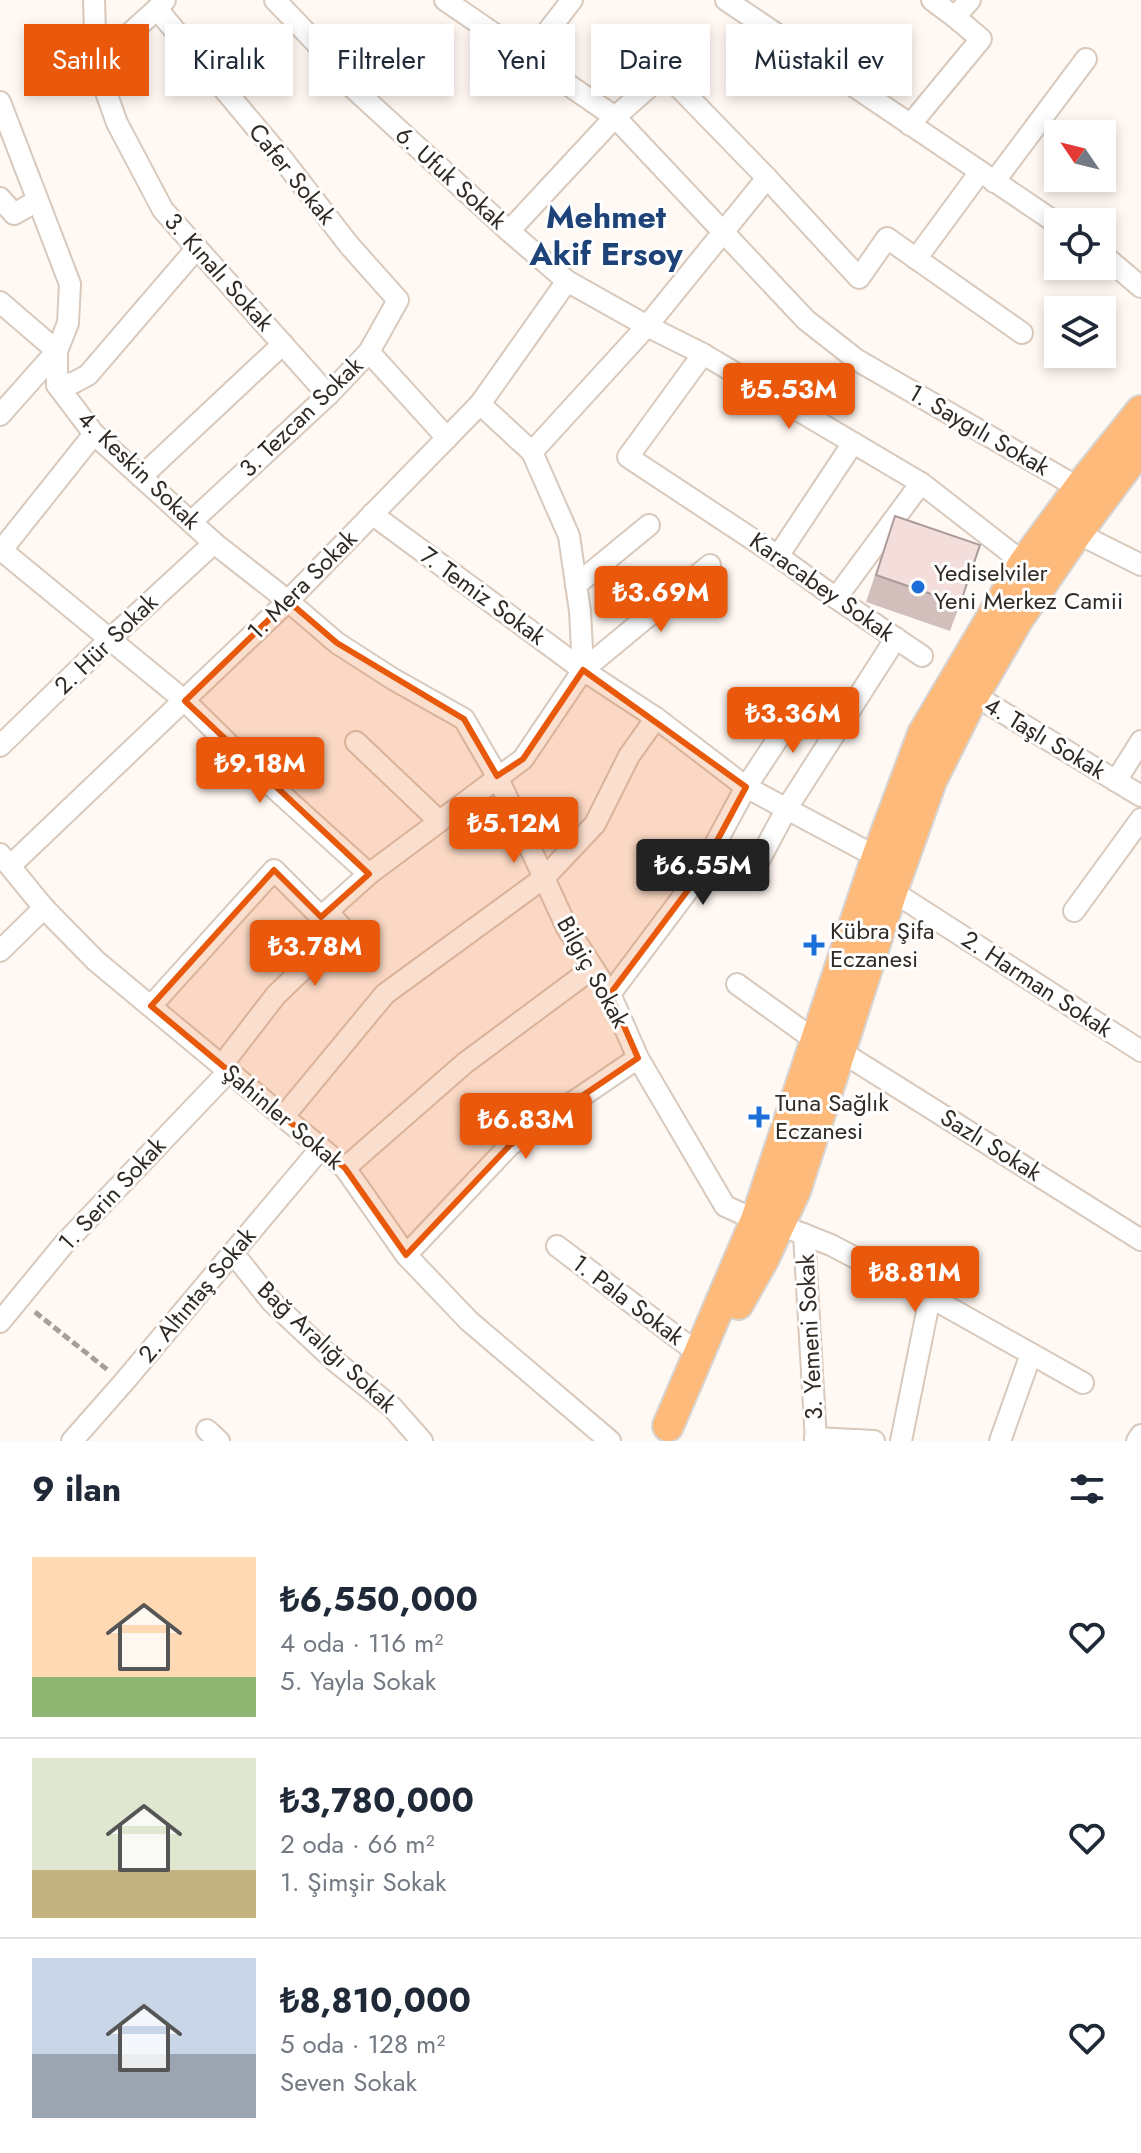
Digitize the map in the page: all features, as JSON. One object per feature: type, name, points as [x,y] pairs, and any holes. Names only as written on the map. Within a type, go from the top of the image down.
[{"type":"main road","points":[[664,1434],[764,1258],[795,1191],[828,1046],[877,857],[923,734],[1024,563],[1141,411]]},
{"type":"main road","points":[[828,1046],[892,891],[931,781],[974,695],[1018,619],[1141,447]]},
{"type":"main road","points":[[664,1434],[699,1354],[780,1226]]},
{"type":"street","name":"3. Kınalı Sokak","points":[[94,0],[95,24]]},
{"type":"street","name":"6. Ufuk Sokak","points":[[275,0],[321,48],[353,88],[567,281],[703,354],[921,483],[1024,563]]},
{"type":"street","name":"1. Saygılı Sokak","points":[[445,0],[480,24]]},
{"type":"street","points":[[553,24],[572,0]]},
{"type":"street","points":[[726,0],[1044,215]]},
{"type":"street","points":[[910,125],[981,39],[932,0]]},
{"type":"street","points":[[955,17],[970,0]]},
{"type":"street","points":[[140,24],[161,5]]},
{"type":"street","name":"Cafer Sokak","points":[[161,5],[349,245],[398,300]]},
{"type":"street","points":[[916,259],[1086,59]]},
{"type":"street","points":[[509,231],[615,117],[665,73],[859,278],[887,238],[1022,333]]},
{"type":"street","name":"1. Saygılı Sokak","points":[[575,89],[615,117],[806,320],[857,360],[1079,488]]},
{"type":"street","name":"3. Kınalı Sokak","points":[[107,96],[117,123],[163,210],[328,395]]},
{"type":"street","points":[[0,102],[70,284],[68,323],[57,351],[0,415]]},
{"type":"street","points":[[532,452],[647,326],[767,178]]},
{"type":"street","points":[[0,198],[14,214],[37,201]]},
{"type":"street","points":[[0,302],[57,351],[57,385],[73,383],[88,375],[197,248]]},
{"type":"street","points":[[1116,266],[1141,287]]},
{"type":"street","name":"1. Mera Sokak","points":[[5,860],[185,701],[447,438],[480,404],[567,281]]},
{"type":"street","name":"3. Tezcan Sokak","points":[[191,522],[328,395],[369,352],[398,300]]},
{"type":"street","points":[[141,477],[283,344]]},
{"type":"street","points":[[369,352],[447,438]]},
{"type":"street","name":"Karacabey Sokak","points":[[703,354],[628,457],[922,656]]},
{"type":"street","name":"4. Keskin Sokak","points":[[57,385],[94,434],[214,543]]},
{"type":"street","points":[[480,404],[532,452],[569,536],[580,611],[583,670]]},
{"type":"street","points":[[94,434],[0,551],[185,701],[261,776],[369,874]]},
{"type":"street","points":[[778,556],[853,443]]},
{"type":"street","points":[[836,598],[921,483]]},
{"type":"street","name":"7. Temiz Sokak","points":[[372,514],[583,670],[656,718],[746,787],[877,857]]},
{"type":"street","points":[[576,585],[649,525]]},
{"type":"street","points":[[1077,533],[1141,565]]},
{"type":"street","name":"Bilgiç Sokak","points":[[214,543],[337,643],[464,719],[497,776],[567,928],[610,994],[638,1058],[725,1206],[831,1245],[1083,1383]]},
{"type":"street","name":"2. Hür Sokak","points":[[0,746],[214,543]]},
{"type":"street","points":[[151,1006],[274,870],[324,914],[369,874],[523,759],[583,670],[710,565]]},
{"type":"street","points":[[756,866],[787,808],[896,638]]},
{"type":"street","name":"4. Taşlı Sokak","points":[[974,695],[1141,796]]},
{"type":"street","points":[[610,994],[697,878],[746,787],[804,699]]},
{"type":"street","points":[[284,1116],[385,994],[545,877],[595,824],[629,756],[656,718]]},
{"type":"street","name":"4. Taşlı Sokak","points":[[1116,781],[1141,741]]},
{"type":"street","points":[[356,742],[439,821]]},
{"type":"street","points":[[1074,911],[1141,819]]},
{"type":"street","name":"Şahinler Sokak","points":[[5,860],[44,908],[96,961],[345,1168],[406,1255],[469,1321],[610,1441]]},
{"type":"street","name":"2. Harman Sokak","points":[[892,891],[1141,1051]]},
{"type":"street","points":[[0,951],[44,908]]},
{"type":"street","name":"1. Serin Sokak","points":[[0,1322],[64,1244],[225,1068],[276,995],[344,930],[324,914]]},
{"type":"street","points":[[345,1168],[465,1063],[593,968]]},
{"type":"street","name":"Sazlı Sokak","points":[[737,984],[828,1046],[1141,1240]]},
{"type":"street","points":[[406,1255],[510,1145],[638,1058]]},
{"type":"street","name":"2. Altıntaş Sokak","points":[[72,1441],[321,1148]]},
{"type":"street","name":"3. Yemeni Sokak","points":[[780,1226],[815,1439]]},
{"type":"street","name":"1. Pala Sokak","points":[[557,1246],[699,1354]]},
{"type":"street","name":"Bağ Aralığı Sokak","points":[[233,1253],[272,1302],[336,1362],[392,1407],[422,1441]]},
{"type":"street","points":[[901,1441],[930,1297]]},
{"type":"street","points":[[1000,1441],[1031,1354]]},
{"type":"street","points":[[1137,1441],[1141,1435]]},
{"type":"street","points":[[815,1439],[874,1441]]},
{"type":"path","points":[[18,1299],[124,1382]]},
{"type":"highlighted area","points":[[288,601],[337,643],[464,719],[497,776],[523,759],[583,670],[746,787],[697,878],[610,994],[638,1058],[510,1145],[406,1255],[345,1168],[151,1006],[274,870],[321,917],[369,874],[185,701]]},
{"type":"building","points":[[895,516],[980,545],[960,604],[876,575]]},
{"type":"place","name":"Yediselviler Yeni Merkez Camii","points":[[918,587]]},
{"type":"place","name":"Kübra Şifa Eczanesi","points":[[814,945]]},
{"type":"place","name":"Tuna Sağlık Eczanesi","points":[[759,1117]]},
{"type":"district","name":"Mehmet Akif Ersoy","points":[[606,236]]}]
